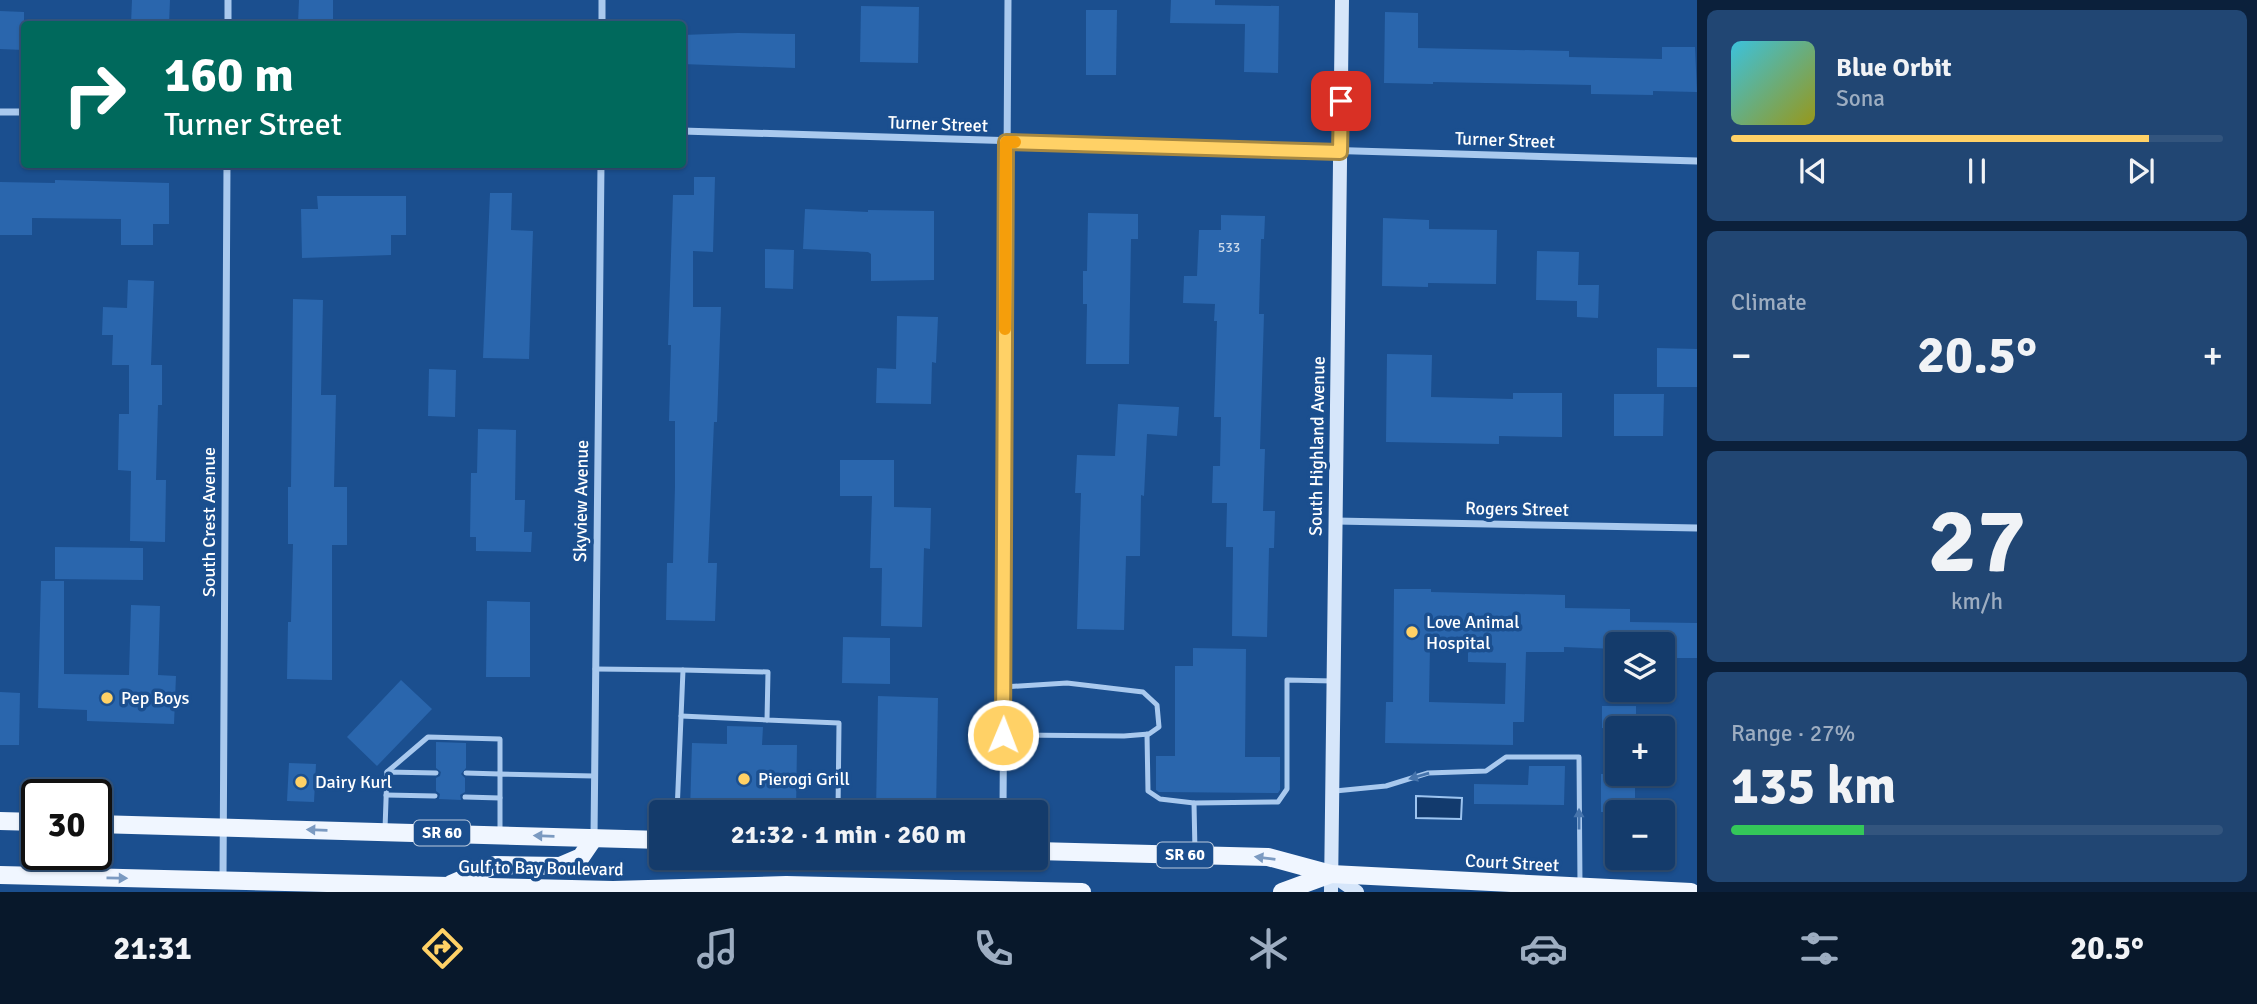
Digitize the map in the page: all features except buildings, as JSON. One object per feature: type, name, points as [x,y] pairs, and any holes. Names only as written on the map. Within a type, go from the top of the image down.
[{"type":"main road","points":[[0,821],[21,822]]},
{"type":"main road","name":"Gulf to Bay Boulevard","points":[[112,825],[649,840]]},
{"type":"main road","points":[[444,887],[495,865],[560,866],[581,857],[594,838]]},
{"type":"main road","name":"SR 60","points":[[1048,851],[1268,857],[1331,883]]},
{"type":"main road","name":"Gulf to Bay Boulevard","points":[[0,875],[621,891],[786,885],[1082,892]]},
{"type":"main road","name":"SR 60","points":[[1282,892],[1331,883]]},
{"type":"main road","name":"Court Street","points":[[1331,883],[1691,892]]},
{"type":"street","points":[[228,0],[228,21]]},
{"type":"street","points":[[602,0],[602,21]]},
{"type":"street","points":[[1003,800],[1007,0]]},
{"type":"street","name":"South Highland Avenue","points":[[1331,883],[1342,0]]},
{"type":"street","points":[[0,112],[21,112]]},
{"type":"street","name":"Turner Street","points":[[686,131],[1697,162]]},
{"type":"street","name":"South Crest Avenue","points":[[223,880],[227,168]]},
{"type":"street","name":"Skyview Avenue","points":[[594,838],[601,168]]},
{"type":"street","name":"Rogers Street","points":[[1336,521],[1697,528]]},
{"type":"street","points":[[1331,883],[1357,892]]},
{"type":"lane","points":[[596,669],[768,672],[767,720]]},
{"type":"lane","points":[[678,800],[683,670]]},
{"type":"lane","points":[[1147,734],[1148,791],[1160,799],[1194,803],[1278,802],[1287,789],[1287,680],[1334,681]]},
{"type":"lane","points":[[1003,687],[1067,683],[1143,692],[1157,705],[1159,727],[1147,734],[1124,736],[1003,735]]},
{"type":"lane","points":[[681,716],[839,723],[838,800]]},
{"type":"lane","points":[[385,832],[387,772],[428,737],[500,739],[500,835]]},
{"type":"lane","points":[[1333,791],[1386,786],[1429,773],[1486,771],[1506,757],[1579,757],[1580,888]]},
{"type":"lane","points":[[387,772],[436,773]]},
{"type":"lane","points":[[466,774],[594,776]]},
{"type":"lane","points":[[386,795],[435,796]]},
{"type":"lane","points":[[465,797],[500,798]]},
{"type":"lane","points":[[1194,803],[1195,855]]},
{"type":"water","points":[[1416,796],[1462,798],[1461,819],[1416,818]]},
{"type":"slow traffic","points":[[1005,329],[1006,142],[1015,142]]},
{"type":"place","name":"Love Animal Hospital","points":[[1412,632]]},
{"type":"place","name":"Pep Boys","points":[[107,698]]},
{"type":"place","name":"Pierogi Grill","points":[[744,779]]},
{"type":"place","name":"Dairy Kurl","points":[[301,782]]},
{"type":"route","points":[[1003,735],[1006,142],[1340,152],[1341,101]]}]
